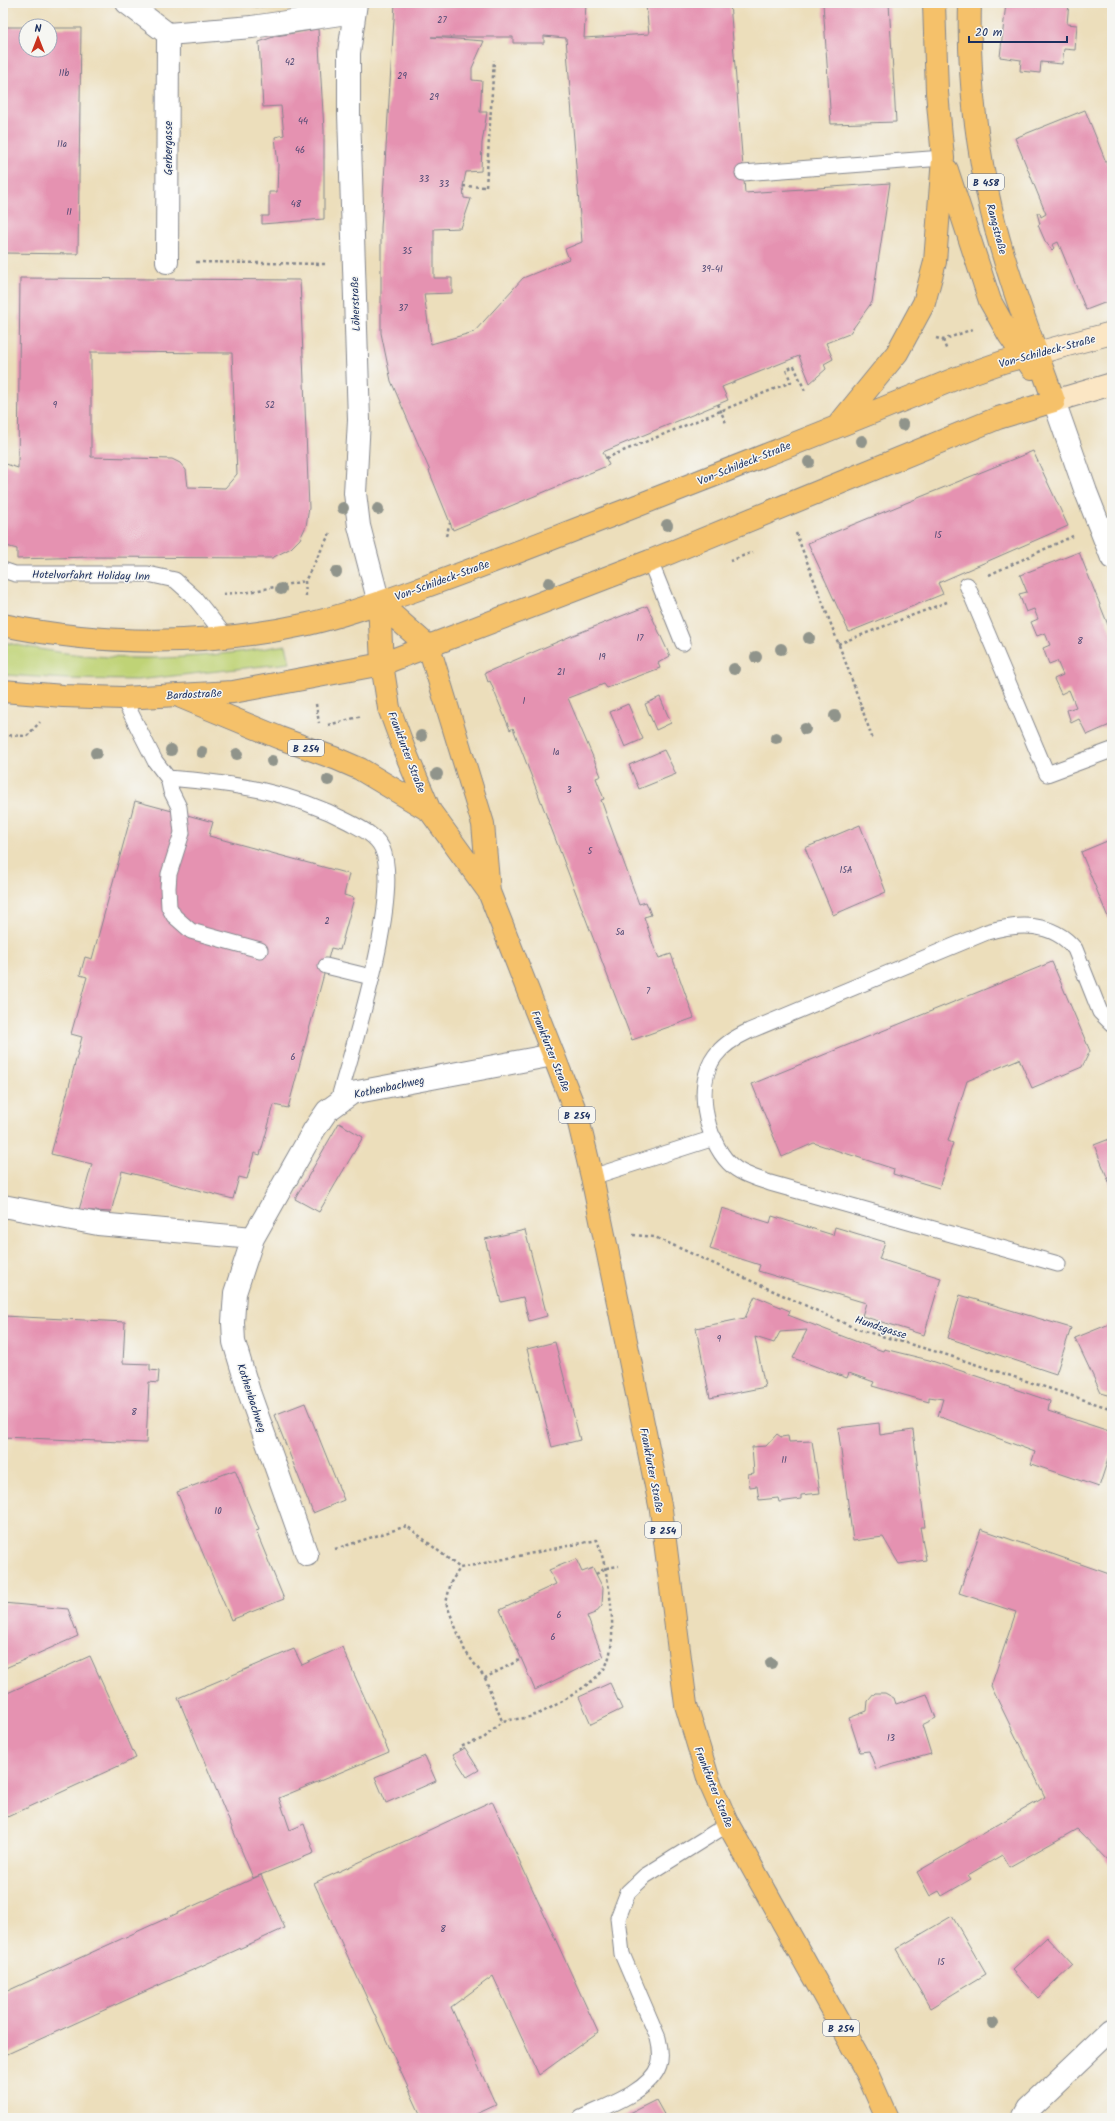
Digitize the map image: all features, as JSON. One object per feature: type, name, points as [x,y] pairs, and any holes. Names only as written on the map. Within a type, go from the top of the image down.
[{"type":"main road","name":"Rangstraße","points":[[838,425],[897,353],[924,303],[935,262],[943,158],[937,92],[934,3]]},
{"type":"main road","name":"Rangstraße","points":[[970,3],[972,89],[982,162],[994,222],[1030,355]]},
{"type":"main road","name":"Rangstraße","points":[[943,158],[990,301],[1030,355],[1054,401]]},
{"type":"main road","name":"Von-Schildeck-Straße","points":[[379,603],[477,568],[957,378],[1030,355],[1112,333]]},
{"type":"main road","points":[[3,625],[33,631],[120,641],[181,641],[226,637],[306,624],[349,613],[379,603],[429,646],[650,561],[956,434],[998,418],[1112,384]]},
{"type":"main road","name":"Frankfurter Straße","points":[[379,603],[382,664],[389,708],[430,811],[489,892],[577,1116],[592,1178],[661,1510],[686,1705],[709,1781],[728,1824],[866,2073],[887,2118]]},
{"type":"main road","name":"Frankfurter Straße","points":[[429,646],[483,824],[489,892]]},
{"type":"main road","name":"B 254","points":[[382,664],[429,646]]},
{"type":"main road","name":"Bardostraße","points":[[3,691],[63,696],[123,698],[177,696],[233,692],[382,664]]},
{"type":"main road","name":"B 254","points":[[177,696],[280,738],[337,759],[360,770],[430,811]]},
{"type":"street","points":[[127,3],[168,34],[252,28],[355,7]]},
{"type":"street","name":"Löherstraße","points":[[355,7],[349,53],[349,114],[359,420],[355,493],[359,526],[379,603]]},
{"type":"street","name":"Gerbergasse","points":[[167,262],[168,34]]},
{"type":"street","name":"Rangstraße","points":[[1054,401],[1068,443],[1112,558]]},
{"type":"street","name":"Kothenbachweg","points":[[307,1555],[249,1392],[234,1342],[233,1322],[235,1293],[253,1238],[314,1130],[327,1111],[352,1093],[553,1055]]},
{"type":"street","points":[[3,1206],[98,1224],[253,1238]]},
{"type":"street","points":[[1008,2118],[1026,2114],[1112,2029]]},
{"type":"lane","points":[[743,173],[943,158]]},
{"type":"lane","points":[[650,561],[683,643]]},
{"type":"lane","name":"Hotelvorfahrt Holiday Inn","points":[[3,570],[15,574],[148,574],[175,580],[194,597],[226,637]]},
{"type":"lane","points":[[967,585],[1047,774],[1112,750]]},
{"type":"lane","points":[[123,698],[155,761],[168,778],[170,791],[179,807],[182,820],[182,833],[169,874],[169,907],[174,916],[191,931],[260,950]]},
{"type":"lane","points":[[168,778],[224,782],[257,788],[327,810],[366,831],[381,847],[385,860],[387,880],[385,910],[371,977],[336,1105]]},
{"type":"lane","points":[[1058,1264],[770,1184],[739,1170],[729,1163],[714,1138],[706,1117],[705,1082],[714,1057],[733,1039],[987,932],[1017,925],[1030,926],[1057,933],[1068,941],[1074,949],[1100,1012],[1112,1024]]},
{"type":"lane","points":[[326,966],[371,977]]},
{"type":"lane","points":[[592,1178],[714,1138]]},
{"type":"lane","points":[[581,2118],[625,2097],[643,2086],[660,2065],[661,2048],[658,2038],[619,1946],[618,1918],[628,1892],[645,1876],[728,1824]]},
{"type":"path","points":[[463,186],[486,187],[494,60]]},
{"type":"path","points":[[167,262],[331,264]]},
{"type":"path","points":[[933,336],[943,340],[975,328]]},
{"type":"path","points":[[606,458],[791,382],[786,370],[794,366],[805,391]]},
{"type":"path","points":[[718,404],[726,423]]},
{"type":"path","points":[[446,536],[450,523]]},
{"type":"path","points":[[306,595],[305,581],[313,563],[331,531],[335,530]]},
{"type":"path","points":[[796,533],[847,666],[873,740]]},
{"type":"path","points":[[327,726],[368,714]]},
{"type":"path","name":"Hundsgasse","points":[[655,1237],[857,1329],[944,1354],[1112,1409]]},
{"type":"path","points":[[307,1555],[350,1545],[407,1526],[460,1568]]},
{"type":"path","points":[[460,1751],[460,1747],[484,1738],[502,1721],[535,1716],[585,1687],[604,1669],[612,1640],[606,1568],[596,1540],[460,1568],[451,1582],[446,1603],[465,1651],[485,1678],[502,1721]]},
{"type":"path","points":[[596,1574],[606,1568],[619,1566]]},
{"type":"path","points":[[485,1678],[521,1660]]},
{"type":"green space","points":[[3,642],[75,654],[144,658],[214,655],[286,645],[290,663],[137,680],[67,679],[3,675]]},
{"type":"building","points":[[274,3],[274,6],[257,7],[239,4]]},
{"type":"building","points":[[395,3],[586,4],[584,38],[649,34],[646,5],[633,5],[633,3],[730,3],[745,193],[890,183],[872,302],[849,334],[826,343],[833,359],[824,364],[826,369],[810,383],[799,356],[722,387],[728,400],[603,452],[609,465],[453,530],[430,471],[391,381],[381,333],[381,228]],"holes":[[[544,36],[566,38],[582,242],[565,249],[569,259],[523,278],[474,332],[431,344],[424,294],[452,293],[452,278],[434,278],[434,229],[461,228],[471,199],[464,198],[463,186],[466,172],[481,171],[482,143],[487,112],[480,112],[482,81],[472,80],[472,68],[484,41],[431,37],[513,37],[513,43],[544,43]]]},
{"type":"building","points":[[596,3],[630,3],[629,6]]},
{"type":"building","points":[[823,3],[889,3],[896,122],[831,124]]},
{"type":"building","points":[[1006,3],[1069,3],[1067,24],[1077,25],[1075,50],[1064,49],[1062,64],[1041,62],[1040,73],[1020,71],[1021,60],[1000,57]]},
{"type":"building","points":[[4,27],[18,27],[18,58],[58,58],[58,28],[81,28],[78,254],[3,253]]},
{"type":"building","points":[[318,29],[324,130],[324,219],[262,224],[262,216],[269,216],[269,192],[277,192],[278,165],[275,137],[284,135],[281,106],[263,107],[259,42],[276,36]]},
{"type":"building","points":[[1085,110],[1112,177],[1112,300],[1086,310],[1058,242],[1052,245],[1054,248],[1052,250],[1045,241],[1038,225],[1040,224],[1037,213],[1040,213],[1041,217],[1046,214],[1015,138]]},
{"type":"building","points":[[20,278],[300,280],[309,508],[306,526],[300,539],[291,548],[272,558],[91,557],[17,559],[17,549],[3,545],[3,463],[18,468]],"holes":[[[91,352],[232,353],[237,474],[225,488],[188,487],[186,470],[180,463],[172,459],[91,457]]]},
{"type":"building","points":[[1033,451],[1068,526],[938,583],[943,594],[849,632],[808,543]]},
{"type":"building","points":[[1079,552],[1112,635],[1112,724],[1087,735],[1079,719],[1071,723],[1067,710],[1076,707],[1069,690],[1061,694],[1054,679],[1063,675],[1057,661],[1049,664],[1043,648],[1050,645],[1045,633],[1037,636],[1031,622],[1038,619],[1034,609],[1026,612],[1019,594],[1027,592],[1020,575]]},
{"type":"building","points":[[647,606],[670,656],[658,663],[660,668],[607,688],[604,684],[568,698],[601,776],[596,778],[604,799],[601,800],[639,904],[646,902],[651,915],[644,917],[654,947],[659,958],[671,954],[694,1018],[632,1040],[513,728],[510,730],[490,681],[488,682],[485,673],[571,636]]},
{"type":"building","points":[[660,697],[671,723],[656,730],[645,704]]},
{"type":"building","points":[[628,704],[643,739],[625,747],[610,712]]},
{"type":"building","points":[[664,750],[676,774],[639,789],[629,765]]},
{"type":"building","points":[[135,801],[213,822],[209,836],[349,874],[344,895],[354,898],[340,950],[331,948],[288,1108],[274,1105],[260,1155],[254,1153],[247,1179],[239,1177],[233,1199],[122,1171],[111,1212],[79,1210],[92,1164],[51,1154],[82,1037],[71,1034],[87,977],[80,975],[85,957],[92,959]]},
{"type":"building","points":[[860,825],[886,892],[833,915],[805,848]]},
{"type":"building","points":[[1112,839],[1112,927],[1081,852]]},
{"type":"building","points":[[1052,962],[1090,1051],[1082,1067],[1032,1088],[1019,1059],[967,1081],[948,1141],[953,1143],[939,1188],[893,1174],[894,1169],[814,1143],[782,1157],[752,1084]]},
{"type":"building","points":[[339,1123],[363,1137],[319,1212],[295,1199]]},
{"type":"building","points":[[1112,1138],[1112,1189],[1094,1145]]},
{"type":"building","points":[[722,1208],[770,1223],[772,1216],[833,1235],[835,1227],[885,1242],[879,1259],[941,1278],[924,1335],[862,1316],[866,1303],[758,1271],[760,1265],[710,1249]]},
{"type":"building","points":[[525,1230],[547,1316],[529,1321],[523,1297],[501,1302],[485,1239]]},
{"type":"building","points":[[960,1295],[1071,1328],[1056,1374],[948,1338]]},
{"type":"building","points":[[755,1296],[790,1311],[788,1315],[860,1343],[883,1351],[884,1349],[929,1360],[1050,1401],[1048,1411],[1112,1432],[1112,1447],[1099,1487],[1031,1464],[1035,1452],[938,1416],[943,1399],[929,1397],[929,1402],[872,1386],[874,1382],[849,1373],[847,1378],[793,1358],[807,1330],[780,1332],[774,1343],[755,1337],[765,1387],[710,1398],[696,1328],[745,1318]]},
{"type":"building","points":[[3,1316],[125,1322],[123,1363],[150,1364],[150,1370],[159,1371],[158,1383],[149,1382],[146,1443],[3,1437]]},
{"type":"building","points":[[1112,1323],[1112,1396],[1101,1393],[1075,1338]]},
{"type":"building","points":[[555,1342],[580,1440],[552,1447],[527,1349]]},
{"type":"building","points":[[305,1403],[344,1500],[313,1513],[274,1415]]},
{"type":"building","points":[[879,1423],[880,1435],[913,1430],[925,1527],[920,1527],[926,1560],[899,1564],[883,1537],[853,1541],[838,1428]]},
{"type":"building","points":[[777,1434],[781,1437],[788,1436],[789,1442],[812,1441],[820,1493],[801,1495],[801,1499],[779,1502],[778,1498],[759,1500],[757,1486],[750,1487],[748,1474],[754,1473],[752,1447],[766,1446]]},
{"type":"building","points":[[235,1470],[259,1530],[256,1531],[284,1599],[231,1620],[177,1492]]},
{"type":"building","points":[[981,1529],[1112,1575],[1112,1865],[1077,1829],[1009,1867],[1002,1855],[968,1875],[971,1879],[942,1896],[939,1891],[930,1896],[917,1872],[1045,1797],[991,1686],[1016,1612],[959,1593]]},
{"type":"building","points":[[576,1559],[582,1572],[593,1568],[603,1588],[602,1605],[595,1613],[587,1616],[603,1657],[535,1690],[500,1610],[556,1584],[549,1570]]},
{"type":"building","points":[[3,1603],[68,1609],[78,1636],[3,1669]]},
{"type":"building","points":[[342,1647],[389,1752],[279,1798],[290,1830],[304,1824],[314,1853],[253,1878],[178,1698],[294,1649],[302,1665]]},
{"type":"building","points":[[90,1656],[136,1758],[3,1819],[3,1695]]},
{"type":"building","points":[[610,1683],[622,1709],[591,1724],[579,1697]]},
{"type":"building","points":[[875,1693],[885,1693],[894,1698],[896,1704],[927,1694],[936,1718],[922,1725],[931,1754],[876,1769],[869,1751],[860,1752],[849,1718],[867,1711],[868,1701]]},
{"type":"building","points":[[465,1748],[479,1770],[467,1777],[453,1755]]},
{"type":"building","points":[[425,1756],[436,1781],[386,1803],[375,1777]]},
{"type":"building","points":[[492,1801],[598,2032],[539,2075],[493,1976],[451,2007],[496,2105],[468,2118],[422,2118],[314,1883]]},
{"type":"building","points":[[261,1875],[285,1928],[3,2056],[3,1993]]},
{"type":"building","points":[[952,1916],[986,1974],[930,2008],[896,1949]]},
{"type":"building","points":[[1047,1937],[1073,1965],[1038,1998],[1012,1970]]},
{"type":"building","points":[[656,2100],[666,2118],[620,2118]]}]
